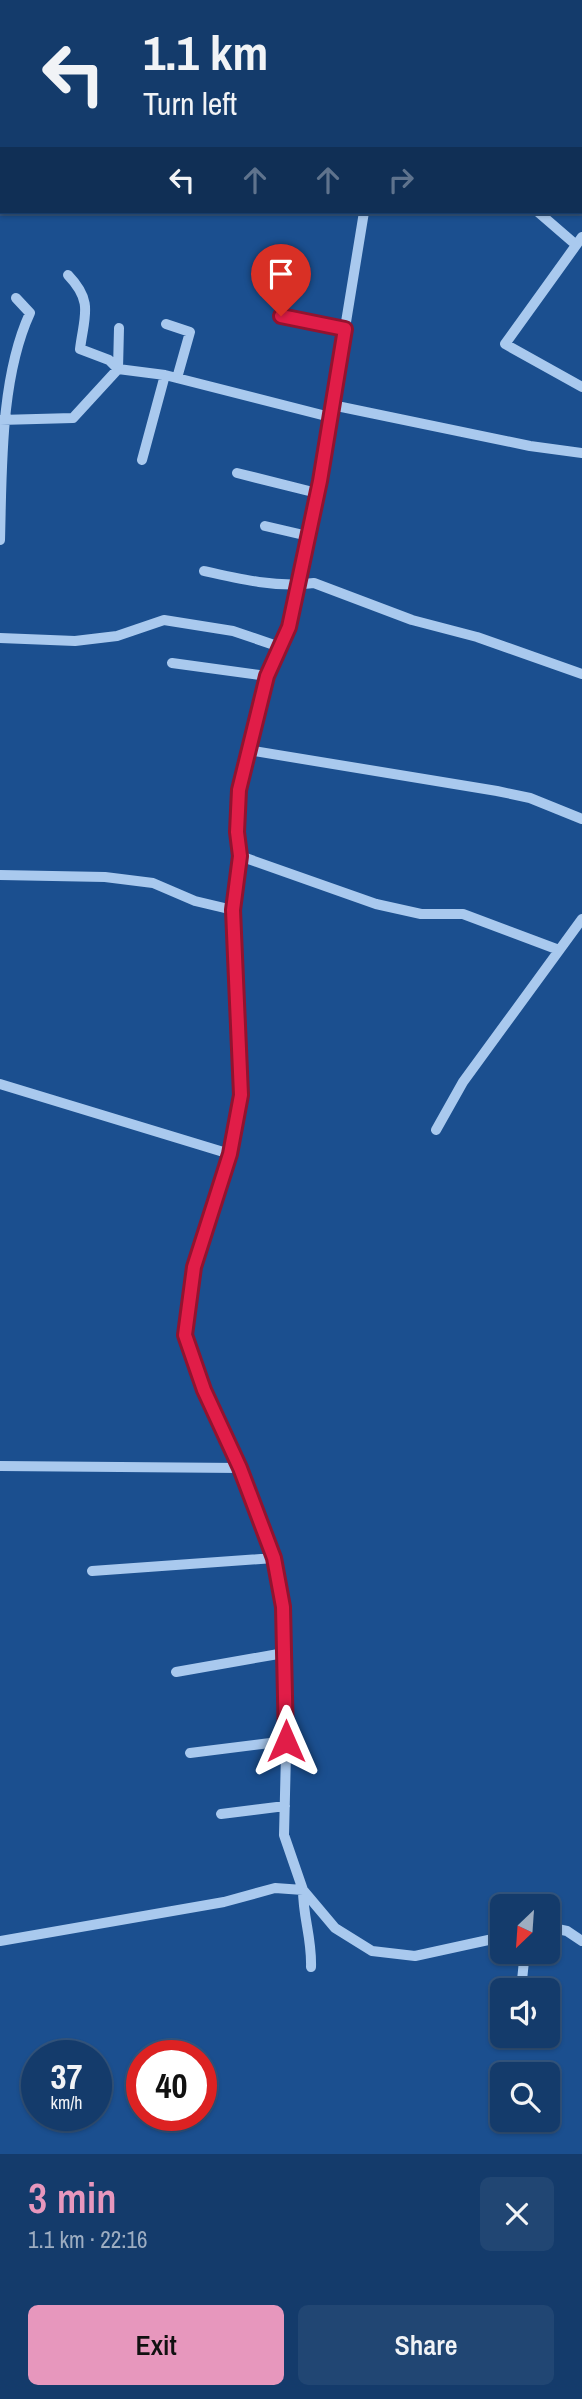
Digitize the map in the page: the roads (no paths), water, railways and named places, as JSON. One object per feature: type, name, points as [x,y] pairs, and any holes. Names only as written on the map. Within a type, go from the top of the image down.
[{"type":"street","points":[[311,1967],[312,1939],[303,1911],[303,1890],[284,1835],[286,1741],[283,1607],[274,1558],[240,1468],[204,1390],[185,1335],[194,1267],[230,1154],[241,1095],[233,910],[240,856],[237,832],[239,790],[267,676],[289,627],[317,493],[364,214]]},
{"type":"street","points":[[541,214],[578,241],[505,344],[582,387]]},
{"type":"street","points":[[68,275],[83,290],[87,315],[80,349],[109,360],[118,369],[165,375],[330,417]]},
{"type":"street","points":[[0,541],[2,420],[22,330],[30,313],[16,298]]},
{"type":"street","points":[[281,316],[345,329]]},
{"type":"street","points":[[166,324],[190,332],[177,378]]},
{"type":"street","points":[[2,420],[73,418],[118,369],[118,328]]},
{"type":"street","points":[[142,460],[165,375]]},
{"type":"street","points":[[332,405],[530,446],[582,453]]},
{"type":"street","points":[[237,473],[317,493]]},
{"type":"street","points":[[265,526],[308,536]]},
{"type":"street","points":[[204,571],[239,579],[298,585],[314,583],[412,620],[477,637],[582,674]]},
{"type":"street","points":[[0,638],[75,641],[117,636],[164,620],[233,631],[280,647]]},
{"type":"street","points":[[172,663],[267,676]]},
{"type":"street","points":[[248,750],[497,791],[530,798],[582,819]]},
{"type":"street","points":[[240,856],[376,904],[421,914],[463,914],[559,950]]},
{"type":"street","points":[[0,875],[105,877],[153,883],[195,901],[233,910]]},
{"type":"street","points":[[436,1130],[463,1082],[582,919]]},
{"type":"street","points":[[0,1084],[230,1154]]},
{"type":"street","points":[[0,1466],[240,1468]]},
{"type":"street","points":[[92,1571],[274,1558]]},
{"type":"street","points":[[176,1672],[284,1653]]},
{"type":"street","points":[[190,1753],[286,1741]]},
{"type":"street","points":[[221,1814],[285,1806]]},
{"type":"street","points":[[0,1941],[224,1902],[275,1888],[303,1890],[335,1928],[372,1951],[415,1956],[490,1940]]},
{"type":"street","points":[[560,1930],[582,1941]]}]
